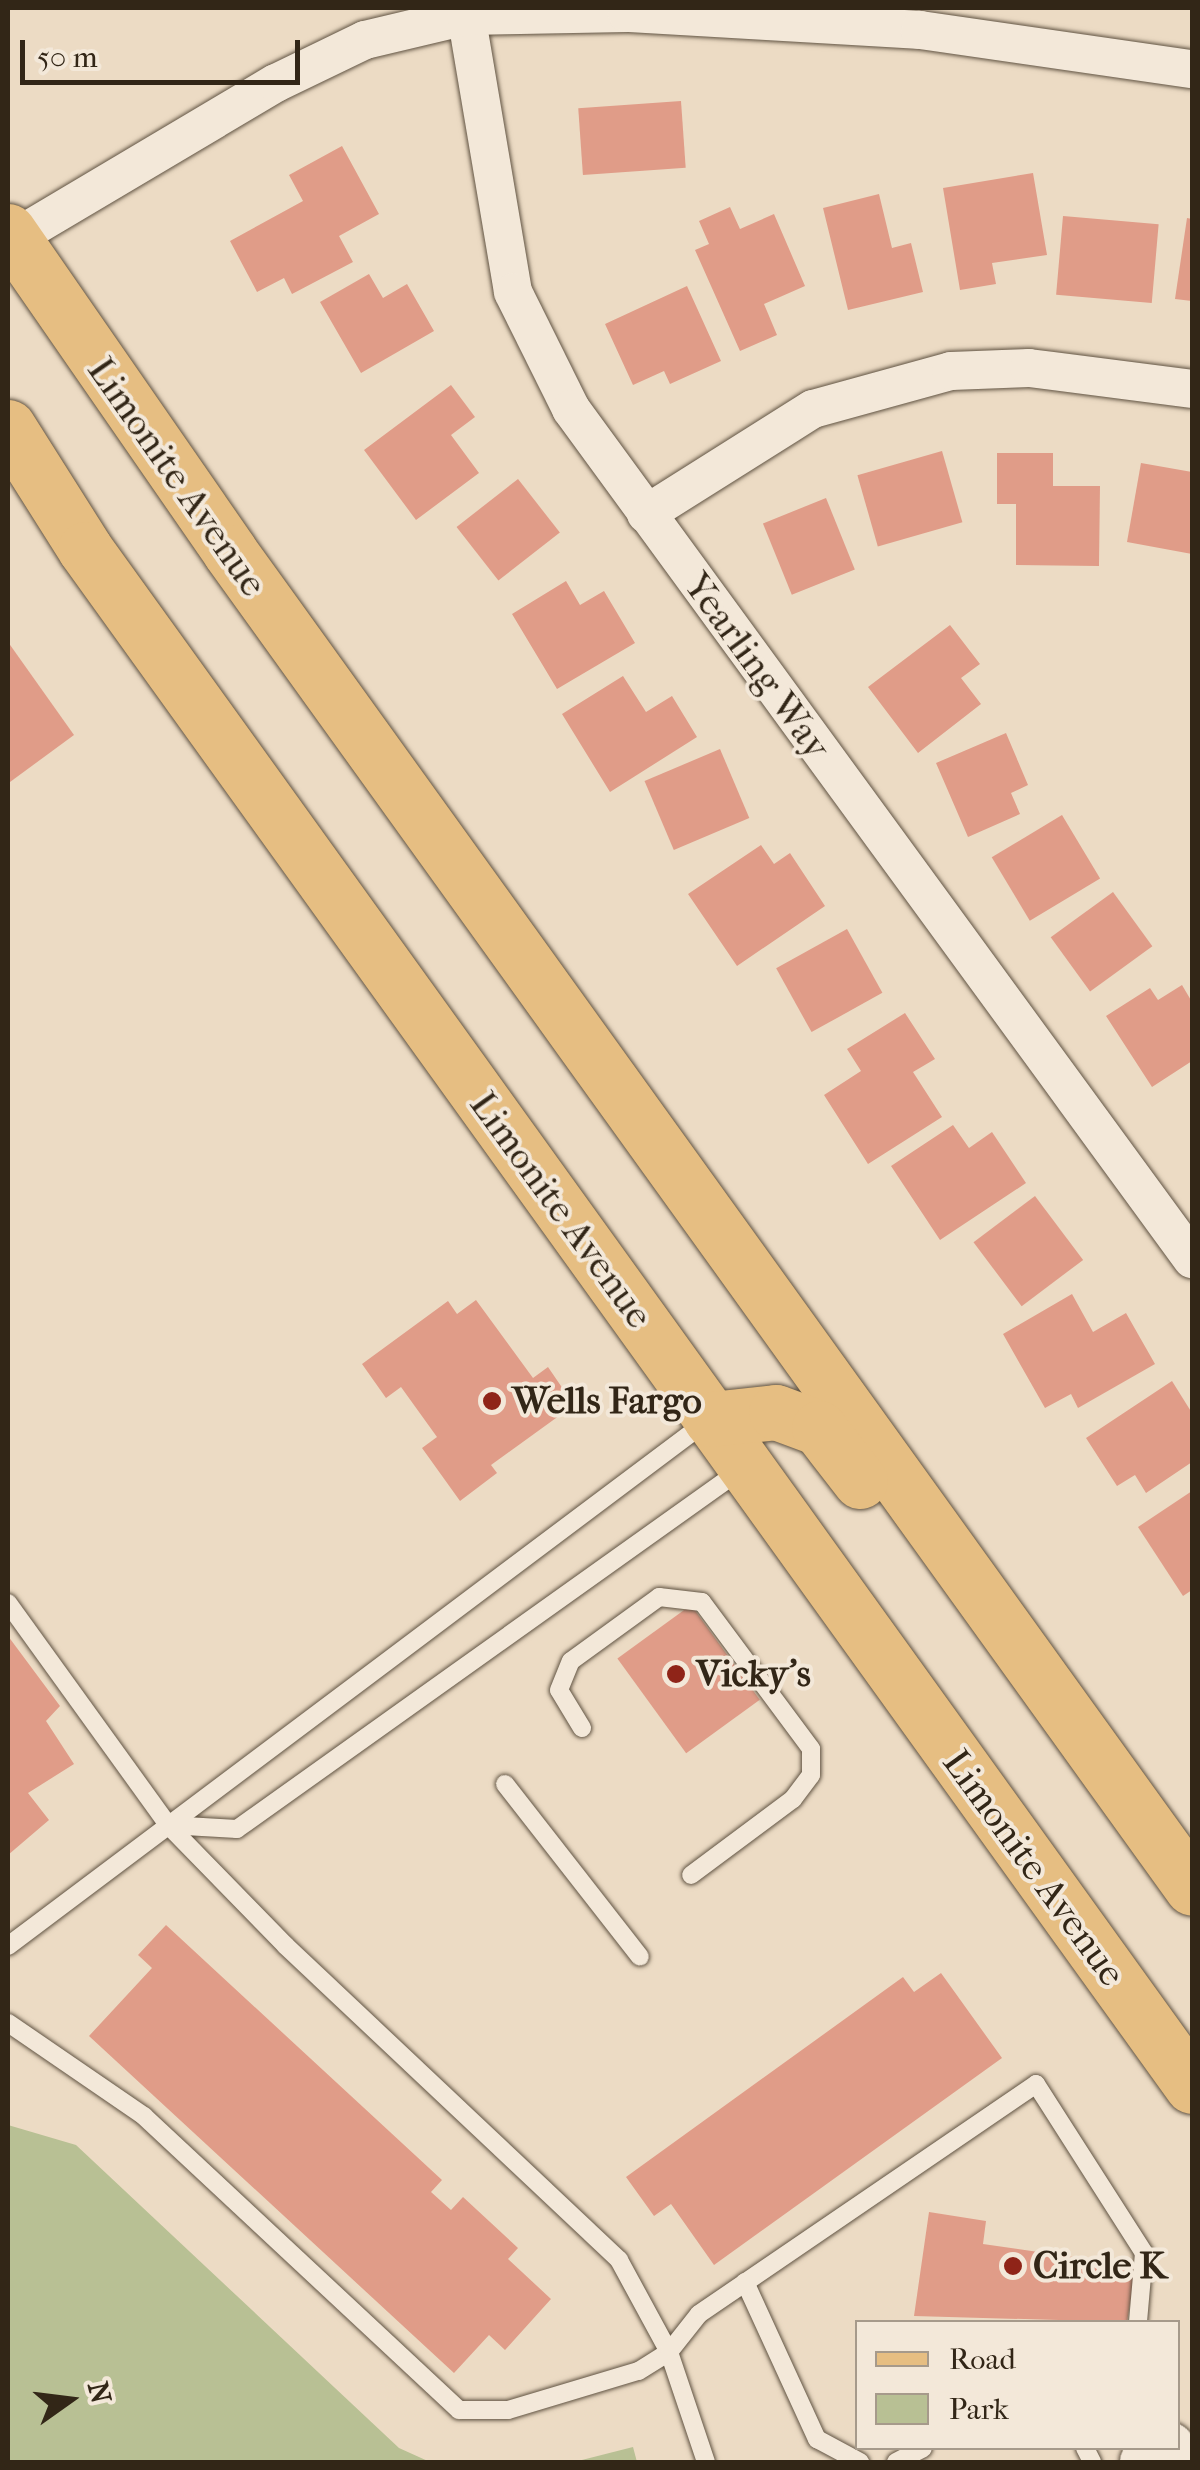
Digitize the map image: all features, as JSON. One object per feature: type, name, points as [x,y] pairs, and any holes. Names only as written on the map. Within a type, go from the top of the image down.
[{"type":"main road","name":"Limonite Avenue","points":[[9,237],[1192,1888]]},
{"type":"main road","name":"Limonite Avenue","points":[[8,427],[85,549],[1192,2086]]},
{"type":"main road","points":[[711,1418],[776,1412],[819,1428],[1088,1795],[1150,1828]]},
{"type":"street","points":[[9,237],[276,83],[365,40],[466,12],[627,13],[901,29],[1192,69]]},
{"type":"street","name":"Yearling Way","points":[[466,12],[513,292],[571,409],[1192,1259]]},
{"type":"street","points":[[646,514],[814,409],[950,371],[1030,368],[1192,389]]},
{"type":"lane","points":[[8,1946],[711,1418]]},
{"type":"lane","points":[[168,1824],[237,1829],[746,1466]]},
{"type":"lane","points":[[582,1728],[560,1690],[572,1661],[659,1597],[702,1602],[811,1748],[811,1775],[794,1799],[691,1874]]},
{"type":"lane","points":[[8,1603],[168,1824],[286,1946],[619,2260],[669,2352],[706,2462]]},
{"type":"lane","points":[[506,1784],[640,1957]]},
{"type":"lane","points":[[8,2023],[144,2116],[459,2410],[508,2410],[638,2372],[669,2352],[699,2314],[1036,2084],[1144,2252],[1138,2320]]},
{"type":"lane","points":[[746,2282],[817,2439],[860,2462]]},
{"type":"lane","points":[[896,2462],[919,2450]]},
{"type":"green space","points":[[8,2125],[76,2145],[399,2448],[430,2462],[8,2462]]},
{"type":"green space","points":[[633,2447],[637,2462],[574,2462]]},
{"type":"building","points":[[681,101],[686,168],[583,175],[578,108]]},
{"type":"building","points":[[342,146],[379,214],[339,236],[353,262],[292,294],[284,278],[257,292],[230,241],[303,201],[289,175]]},
{"type":"building","points":[[1033,173],[1047,255],[992,263],[996,284],[960,290],[943,188]]},
{"type":"building","points":[[879,194],[892,248],[911,243],[923,292],[848,310],[823,208]]},
{"type":"building","points":[[730,207],[740,229],[774,214],[805,286],[764,304],[777,335],[740,351],[695,250],[709,244],[699,221]]},
{"type":"building","points":[[1063,216],[1159,224],[1152,303],[1056,295]]},
{"type":"building","points":[[1187,218],[1192,219],[1192,301],[1175,299]]},
{"type":"building","points":[[369,274],[383,298],[407,284],[434,331],[361,373],[320,302]]},
{"type":"building","points":[[687,286],[721,361],[670,384],[664,371],[633,385],[605,324]]},
{"type":"building","points":[[451,385],[475,417],[451,435],[479,473],[416,520],[364,450]]},
{"type":"building","points":[[942,451],[962,522],[878,546],[857,475]]},
{"type":"building","points":[[997,453],[1053,453],[1053,486],[1100,486],[1099,566],[1016,565],[1016,504],[997,504]]},
{"type":"building","points":[[1141,463],[1192,472],[1192,554],[1127,542]]},
{"type":"building","points":[[518,479],[560,533],[498,581],[457,527]]},
{"type":"building","points":[[826,498],[855,569],[792,595],[763,523]]},
{"type":"building","points":[[566,581],[580,605],[604,591],[635,643],[557,689],[512,614]]},
{"type":"building","points":[[950,625],[980,664],[961,678],[981,704],[918,753],[868,687]]},
{"type":"building","points":[[8,642],[74,735],[10,782],[8,779]]},
{"type":"building","points":[[623,676],[646,712],[672,696],[697,737],[610,792],[562,714]]},
{"type":"building","points":[[1006,733],[1028,785],[1011,793],[1020,814],[968,837],[936,763]]},
{"type":"building","points":[[720,749],[749,818],[674,850],[645,781]]},
{"type":"building","points":[[1062,815],[1100,878],[1030,921],[992,857]]},
{"type":"building","points":[[761,845],[774,864],[790,853],[825,906],[737,966],[688,894]]},
{"type":"building","points":[[1113,892],[1152,946],[1090,991],[1051,937]]},
{"type":"building","points":[[847,929],[882,993],[812,1032],[776,968]]},
{"type":"building","points":[[1182,985],[1192,1002],[1192,1061],[1152,1087],[1106,1016],[1150,988],[1158,1000]]},
{"type":"building","points":[[905,1013],[935,1059],[913,1072],[942,1117],[868,1164],[824,1095],[861,1071],[847,1049]]},
{"type":"building","points":[[953,1125],[969,1148],[992,1132],[1026,1183],[940,1240],[891,1166]]},
{"type":"building","points":[[1035,1196],[1083,1260],[1022,1306],[974,1242]]},
{"type":"building","points":[[1072,1294],[1093,1332],[1126,1313],[1155,1364],[1078,1408],[1071,1394],[1045,1408],[1003,1334]]},
{"type":"building","name":"Wells Fargo","points":[[476,1300],[533,1378],[548,1367],[574,1405],[491,1465],[497,1473],[460,1501],[422,1448],[437,1437],[401,1387],[386,1398],[362,1364],[448,1301],[457,1314]]},
{"type":"building","points":[[1172,1381],[1192,1413],[1192,1462],[1146,1493],[1135,1475],[1117,1486],[1086,1438]]},
{"type":"building","points":[[1192,1491],[1192,1590],[1183,1596],[1138,1527]]},
{"type":"building","points":[[691,1605],[760,1700],[686,1753],[617,1658]]},
{"type":"building","points":[[8,1636],[60,1706],[46,1721],[74,1764],[28,1793],[49,1820],[8,1855]]},
{"type":"building","points":[[166,1925],[442,2180],[431,2192],[451,2210],[463,2197],[518,2248],[508,2259],[551,2299],[505,2350],[489,2335],[454,2373],[89,2036],[152,1968],[138,1955]]},
{"type":"building","points":[[941,1973],[1002,2058],[714,2265],[671,2204],[654,2216],[626,2177],[903,1977],[914,1992]]},
{"type":"building","points":[[929,2212],[986,2221],[983,2244],[1136,2266],[1127,2320],[914,2316]]},
{"type":"place","name":"Wells Fargo","points":[[492,1401]]},
{"type":"place","name":"Vicky's","points":[[676,1674]]},
{"type":"place","name":"Circle K","points":[[1013,2266]]}]
